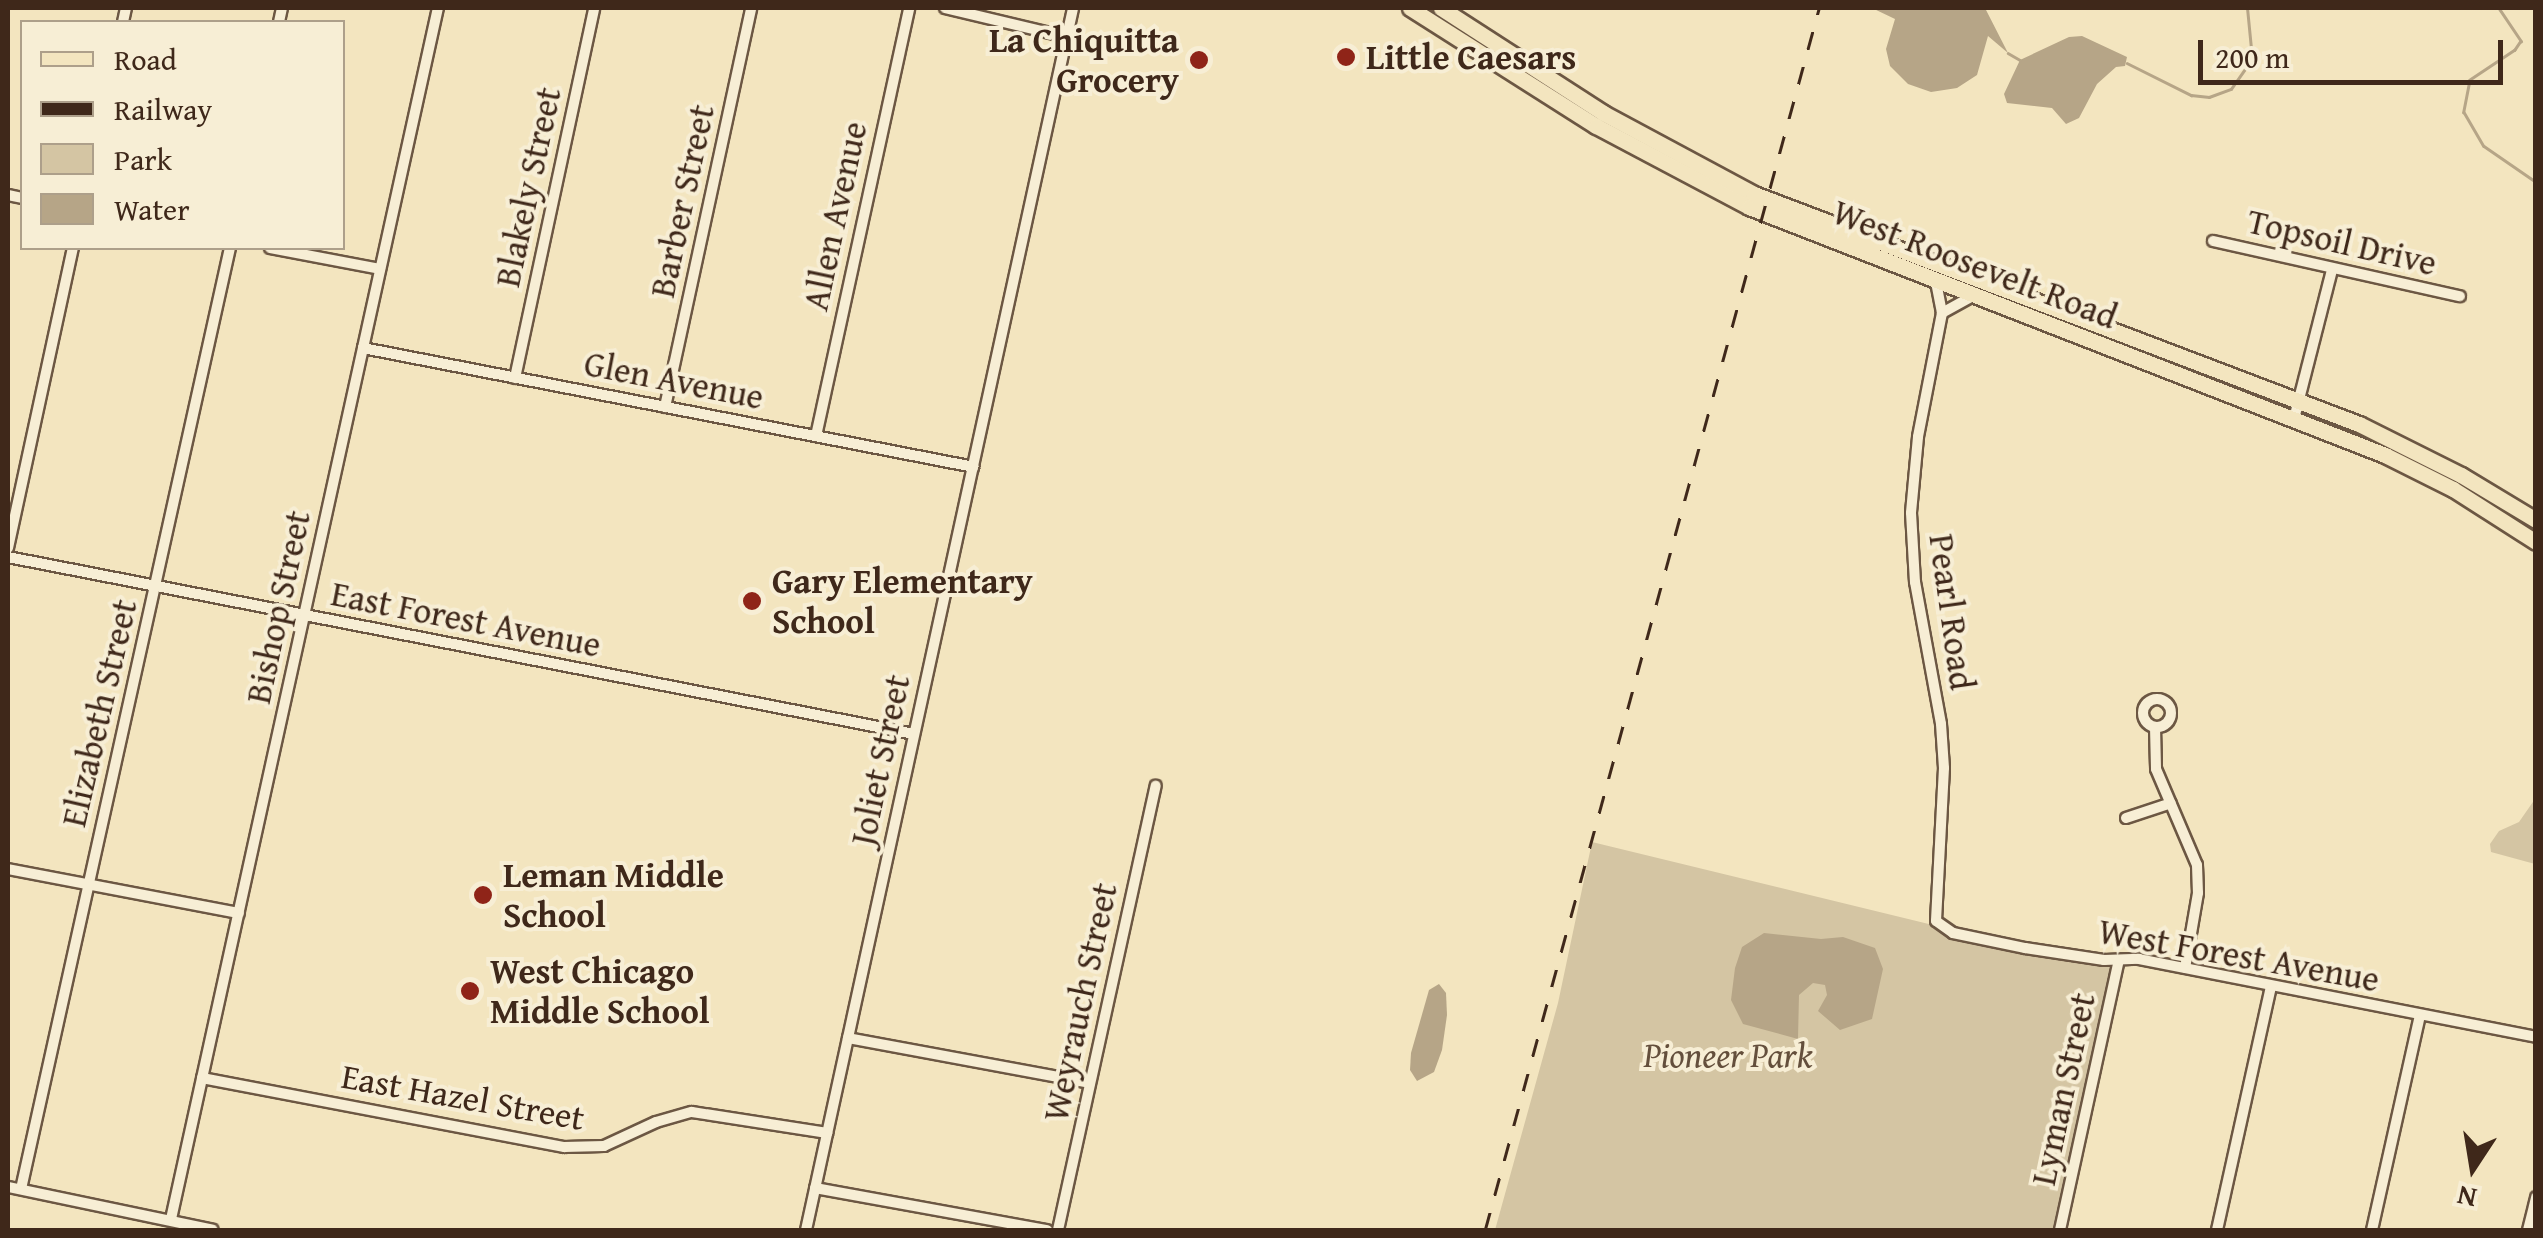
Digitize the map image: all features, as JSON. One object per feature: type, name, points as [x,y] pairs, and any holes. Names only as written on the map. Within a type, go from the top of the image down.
[{"type":"main road","name":"West Roosevelt Road","points":[[1410,8],[1546,96],[1749,206],[2415,469],[2483,506],[2536,542]]},
{"type":"main road","name":"West Roosevelt Road","points":[[1441,8],[1603,112],[1754,194],[2299,402],[2423,454],[2536,520]]},
{"type":"street","name":"Bishop Street","points":[[171,1219],[438,8]]},
{"type":"street","name":"Blakely Street","points":[[515,378],[594,8]]},
{"type":"street","name":"Barber Street","points":[[666,407],[752,8]]},
{"type":"street","name":"Allen Avenue","points":[[816,436],[908,8]]},
{"type":"street","points":[[945,8],[1067,37]]},
{"type":"street","name":"Joliet Street","points":[[806,1230],[1073,8]]},
{"type":"street","name":"Topsoil Drive","points":[[2213,241],[2460,296]]},
{"type":"street","points":[[8,548],[73,250]]},
{"type":"street","name":"Elizabeth Street","points":[[21,1189],[230,250]]},
{"type":"street","points":[[280,250],[380,270]]},
{"type":"street","points":[[2294,419],[2332,270]]},
{"type":"street","name":"Pearl Road","points":[[1936,282],[1942,313],[1918,437],[1910,514],[1915,582],[1942,724],[1944,768],[1936,922]]},
{"type":"street","points":[[1942,313],[1973,296]]},
{"type":"street","name":"Glen Avenue","points":[[363,348],[974,466]]},
{"type":"street","name":"East Forest Avenue","points":[[8,557],[914,734]]},
{"type":"street","points":[[2156,727],[2156,769],[2193,850],[2198,881],[2185,968]]},
{"type":"street","name":"Weyrauch Street","points":[[1058,1230],[1156,786]]},
{"type":"street","points":[[2126,818],[2171,803]]},
{"type":"street","points":[[8,868],[239,912]]},
{"type":"street","name":"West Forest Avenue","points":[[1936,922],[1954,934],[2185,968],[2536,1037]]},
{"type":"street","name":"Lyman Street","points":[[2060,1230],[2119,960]]},
{"type":"street","points":[[2217,1230],[2271,986]]},
{"type":"street","points":[[2372,1230],[2420,1014]]},
{"type":"street","points":[[848,1038],[1090,1082]]},
{"type":"street","name":"East Hazel Street","points":[[202,1078],[564,1147],[604,1146],[656,1122],[692,1112],[827,1133]]},
{"type":"street","points":[[8,1186],[212,1230]]},
{"type":"street","points":[[815,1188],[1047,1230]]},
{"type":"street","points":[[2528,1230],[2536,1197]]},
{"type":"green space","points":[[2535,799],[2535,864],[2491,852],[2490,844],[2499,831],[2519,822]]},
{"type":"green space","name":"Pioneer Park","points":[[1592,842],[1941,927],[2119,960],[2060,1230],[1495,1230],[1558,1003]]},
{"type":"water","points":[[1872,8],[1985,8],[2008,53],[1988,36],[1977,75],[1957,88],[1931,92],[1908,84],[1890,66],[1886,49],[1895,19]]},
{"type":"water","points":[[2082,36],[2127,57],[2125,66],[2116,67],[2097,84],[2079,118],[2066,124],[2052,108],[2007,103],[2004,94],[2020,60],[2069,37]]},
{"type":"water","points":[[1764,933],[1821,939],[1843,937],[1875,948],[1883,969],[1872,1019],[1840,1030],[1818,1011],[1827,995],[1825,985],[1813,983],[1799,995],[1798,1039],[1743,1024],[1731,1000],[1735,968],[1742,947]]},
{"type":"water","points":[[1439,984],[1446,993],[1447,1015],[1442,1050],[1434,1072],[1417,1081],[1410,1070],[1411,1053],[1429,990]]},
{"type":"waterway","points":[[2127,63],[2191,95],[2209,97],[2231,89],[2252,59],[2247,8]]},
{"type":"waterway","points":[[2499,8],[2521,41],[2515,50],[2470,80],[2464,112],[2484,146],[2536,182]]},
{"type":"waterway","points":[[2008,53],[2020,60]]},
{"type":"railway","points":[[1485,1230],[1819,8]]},
{"type":"place","name":"Little Caesars","points":[[1346,57]]},
{"type":"place","name":"La Chiquitta Grocery","points":[[1199,60]]},
{"type":"place","name":"Gary Elementary School","points":[[752,601]]},
{"type":"place","name":"Leman Middle School","points":[[483,895]]},
{"type":"place","name":"West Chicago Middle School","points":[[470,991]]}]
